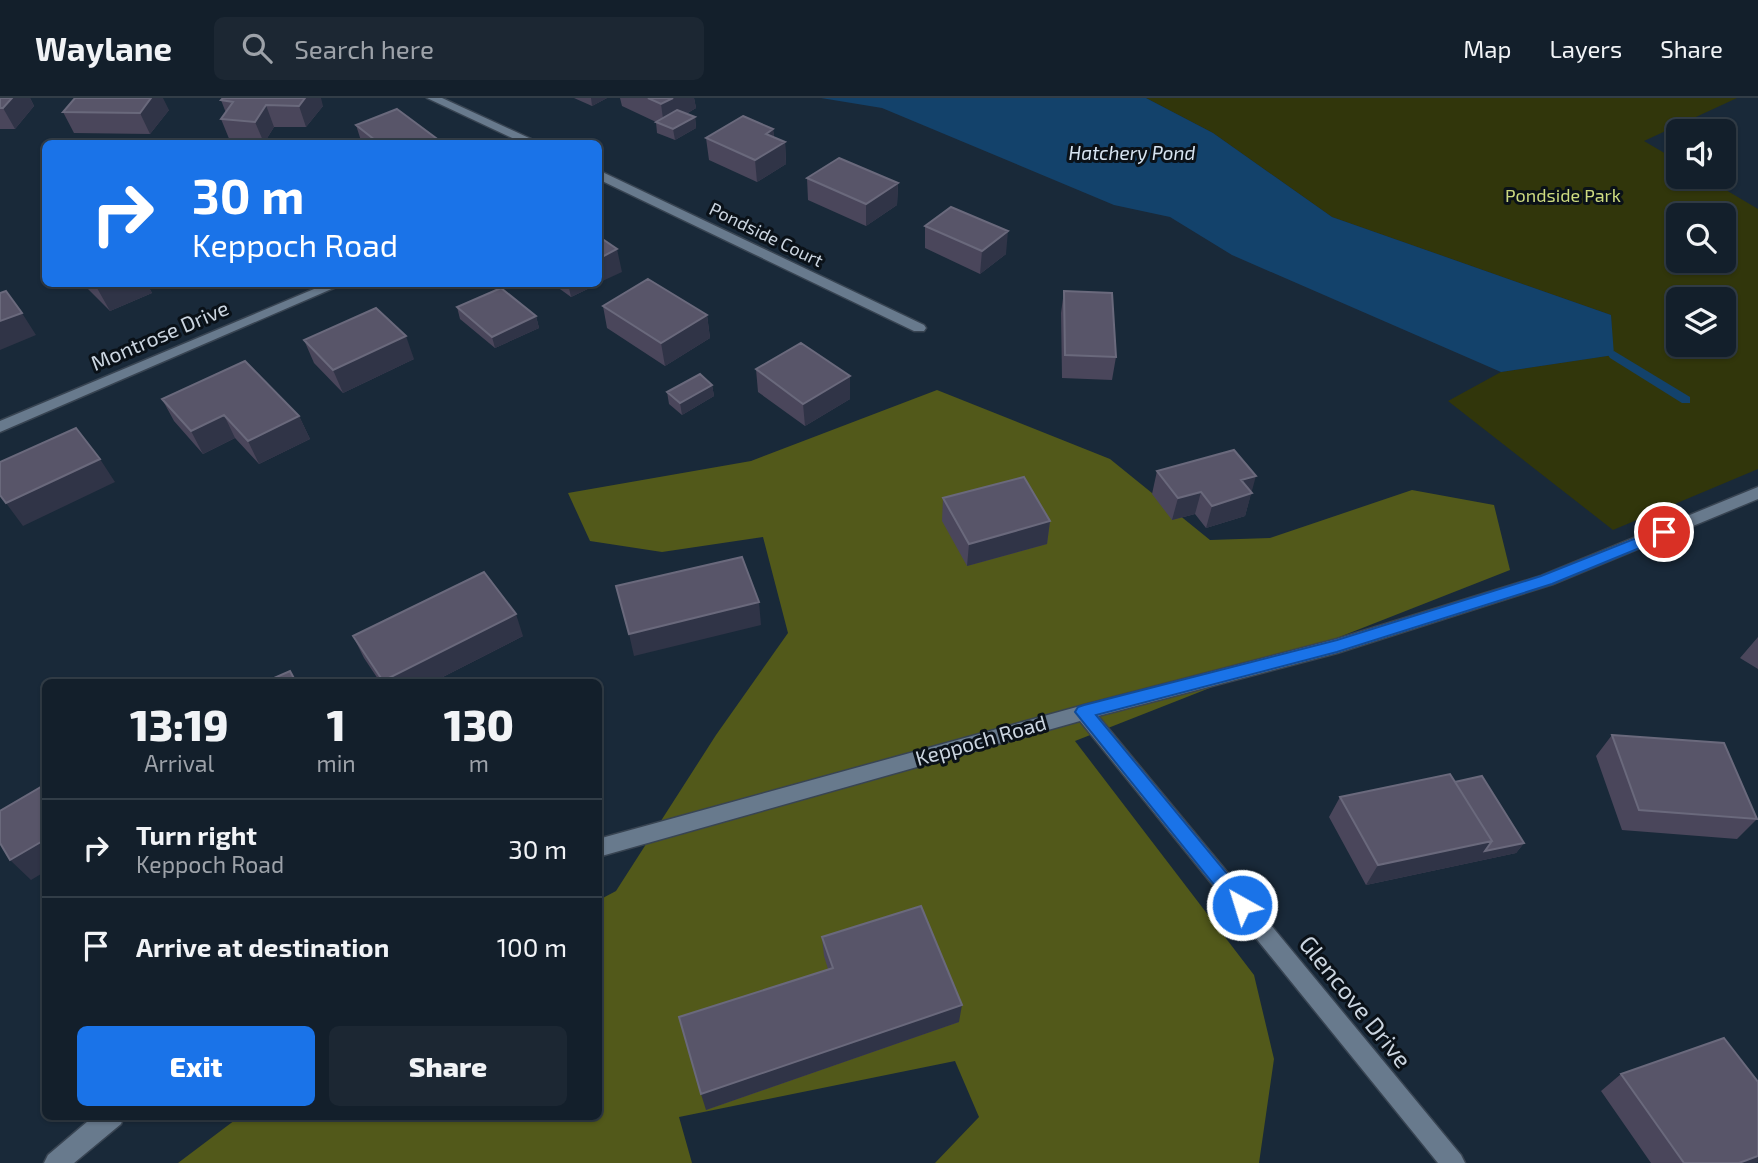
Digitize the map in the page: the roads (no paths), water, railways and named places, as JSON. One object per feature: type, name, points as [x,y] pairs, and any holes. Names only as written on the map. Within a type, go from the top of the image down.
[{"type":"street","points":[[433,98],[527,140]]},
{"type":"street","name":"Pondside Court","points":[[602,176],[919,328]]},
{"type":"street","name":"Montrose Drive","points":[[0,428],[329,287]]},
{"type":"street","name":"Keppoch Road","points":[[602,847],[1084,712],[1337,646],[1547,580],[1758,493]]},
{"type":"street","name":"Glencove Drive","points":[[1084,712],[1453,1163]]},
{"type":"street","points":[[56,1163],[108,1120]]},
{"type":"water","name":"Hatchery Pond","points":[[821,98],[1146,98],[1213,133],[1332,217],[1611,315],[1614,355],[1501,372],[1232,255],[1170,217],[1114,205],[882,108]]},
{"type":"waterway","points":[[1614,355],[1686,400]]},
{"type":"park label","name":"Pondside Park","points":[[1563,196]]}]
